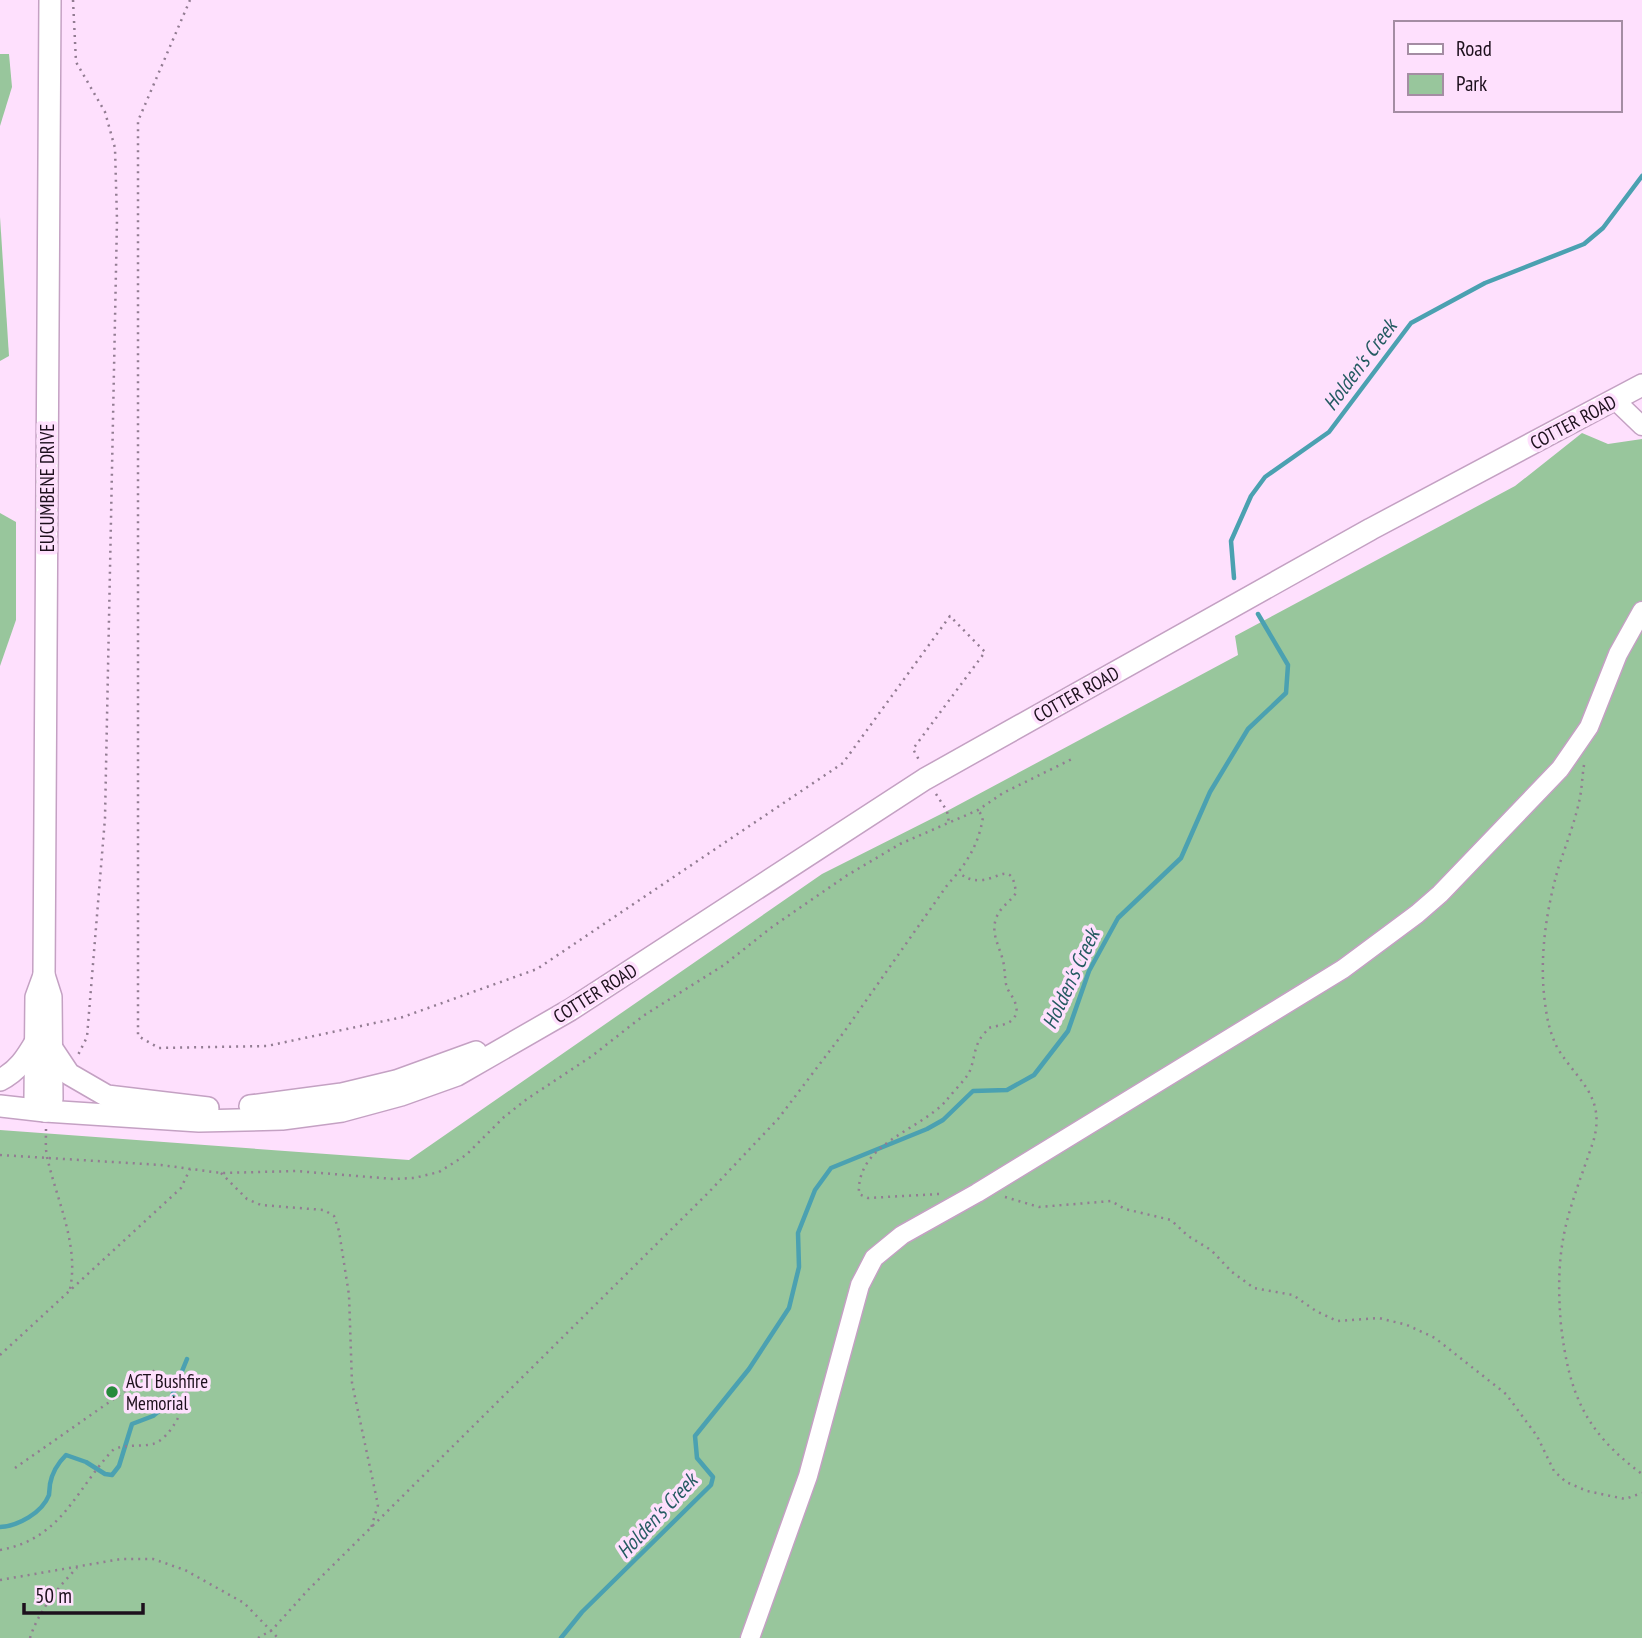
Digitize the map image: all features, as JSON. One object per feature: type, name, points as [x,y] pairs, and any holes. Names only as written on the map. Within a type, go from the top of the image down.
[{"type":"main road","name":"EUCUMBENE DRIVE","points":[[44,1103],[44,1044],[36,997],[44,975],[50,0]]},
{"type":"main road","name":"COTTER ROAD","points":[[0,1094],[44,1103],[199,1121],[282,1119],[342,1111],[401,1095],[457,1075],[570,1010],[925,779],[1371,529],[1642,384]]},
{"type":"main road","name":"COTTER ROAD","points":[[0,1106],[44,1103],[208,1108],[275,1105],[342,1094],[396,1081],[528,1034]]},
{"type":"main road","points":[[0,1080],[11,1074],[44,1044],[69,1074],[107,1096],[208,1108]]},
{"type":"street","points":[[1615,400],[1642,426]]},
{"type":"street","points":[[750,1638],[808,1476],[860,1285],[874,1258],[893,1241],[977,1193],[1343,969],[1417,915],[1560,769],[1589,727],[1618,654],[1642,611]]},
{"type":"path","points":[[69,1074],[87,1037],[105,818],[117,220],[115,148],[105,113],[76,62],[73,0]]},
{"type":"path","points":[[190,0],[138,121],[138,1036],[159,1048],[267,1045],[402,1017],[537,969],[843,763],[950,616],[985,653],[913,749],[925,779],[947,811],[949,823]]},
{"type":"path","points":[[0,1155],[161,1165],[221,1173],[296,1171],[394,1179],[421,1177],[439,1172],[466,1155],[504,1117],[527,1099],[592,1056],[643,1016],[724,965],[819,894],[900,844],[978,810],[1003,793],[1072,759]]},
{"type":"path","points":[[1584,765],[1579,803],[1557,872],[1544,951],[1544,998],[1552,1035],[1558,1049],[1589,1090],[1597,1114],[1594,1139],[1562,1244],[1560,1314],[1568,1374],[1580,1403],[1612,1450],[1642,1474]]},
{"type":"path","points":[[258,1638],[272,1630],[308,1590],[709,1192],[778,1119],[844,1032],[971,854],[983,817],[978,810]]},
{"type":"path","points":[[940,1194],[868,1198],[859,1194],[858,1185],[860,1173],[883,1144],[901,1136],[945,1102],[966,1077],[979,1041],[989,1028],[1006,1025],[1014,1018],[1015,1000],[1006,986],[1004,964],[993,932],[995,919],[1016,894],[1014,879],[1009,874],[1002,873],[984,880],[970,880],[958,873]]},
{"type":"path","points":[[44,1103],[47,1158],[72,1251],[74,1272],[70,1290]]},
{"type":"path","points":[[0,1355],[181,1188],[190,1169]]},
{"type":"path","points":[[221,1173],[247,1199],[261,1205],[324,1210],[334,1216],[339,1231],[349,1295],[352,1383],[378,1506],[371,1530]]},
{"type":"path","points":[[977,1193],[997,1194],[1038,1207],[1111,1201],[1125,1209],[1171,1220],[1195,1241],[1211,1250],[1231,1272],[1254,1288],[1293,1295],[1337,1321],[1379,1318],[1407,1325],[1435,1338],[1506,1394],[1537,1436],[1554,1471],[1566,1482],[1587,1491],[1625,1499],[1642,1493]]},
{"type":"path","points":[[15,1468],[158,1368]]},
{"type":"path","points":[[0,1550],[19,1545],[54,1524],[70,1509],[114,1449],[125,1445],[153,1444],[165,1436],[185,1404],[186,1385]]},
{"type":"path","points":[[0,1580],[130,1559],[161,1561],[185,1570],[244,1603],[278,1638]]},
{"type":"path","points":[[30,1638],[39,1616],[65,1579],[78,1567]]},
{"type":"green space","points":[[0,54],[9,54],[12,87],[0,126]]},
{"type":"green space","points":[[0,217],[9,356],[0,361]]},
{"type":"green space","points":[[1582,433],[1608,444],[1642,439],[1642,1638],[0,1638],[0,1130],[409,1160],[822,874],[947,811],[1238,655],[1235,636],[1515,486]]},
{"type":"green space","points":[[0,513],[16,522],[16,620],[0,666]]},
{"type":"waterway","name":"Holden's Creek","points":[[1234,578],[1231,541],[1251,496],[1265,477],[1329,432],[1411,323],[1485,283],[1584,244],[1603,228],[1642,176]]},
{"type":"waterway","name":"Holden's Creek","points":[[561,1638],[582,1612],[711,1485],[713,1477],[697,1458],[695,1436],[749,1369],[789,1308],[799,1267],[798,1233],[815,1190],[831,1168],[927,1129],[943,1120],[973,1091],[1007,1090],[1034,1075],[1068,1031],[1089,971],[1118,918],[1181,858],[1210,792],[1248,729],[1286,693],[1288,665],[1258,614]]},
{"type":"waterway","points":[[0,1527],[22,1521],[46,1502],[54,1472],[66,1455],[112,1475],[119,1466],[132,1424],[153,1416],[169,1403],[187,1359]]},
{"type":"place","name":"ACT Bushfire Memorial","points":[[112,1392]]}]
